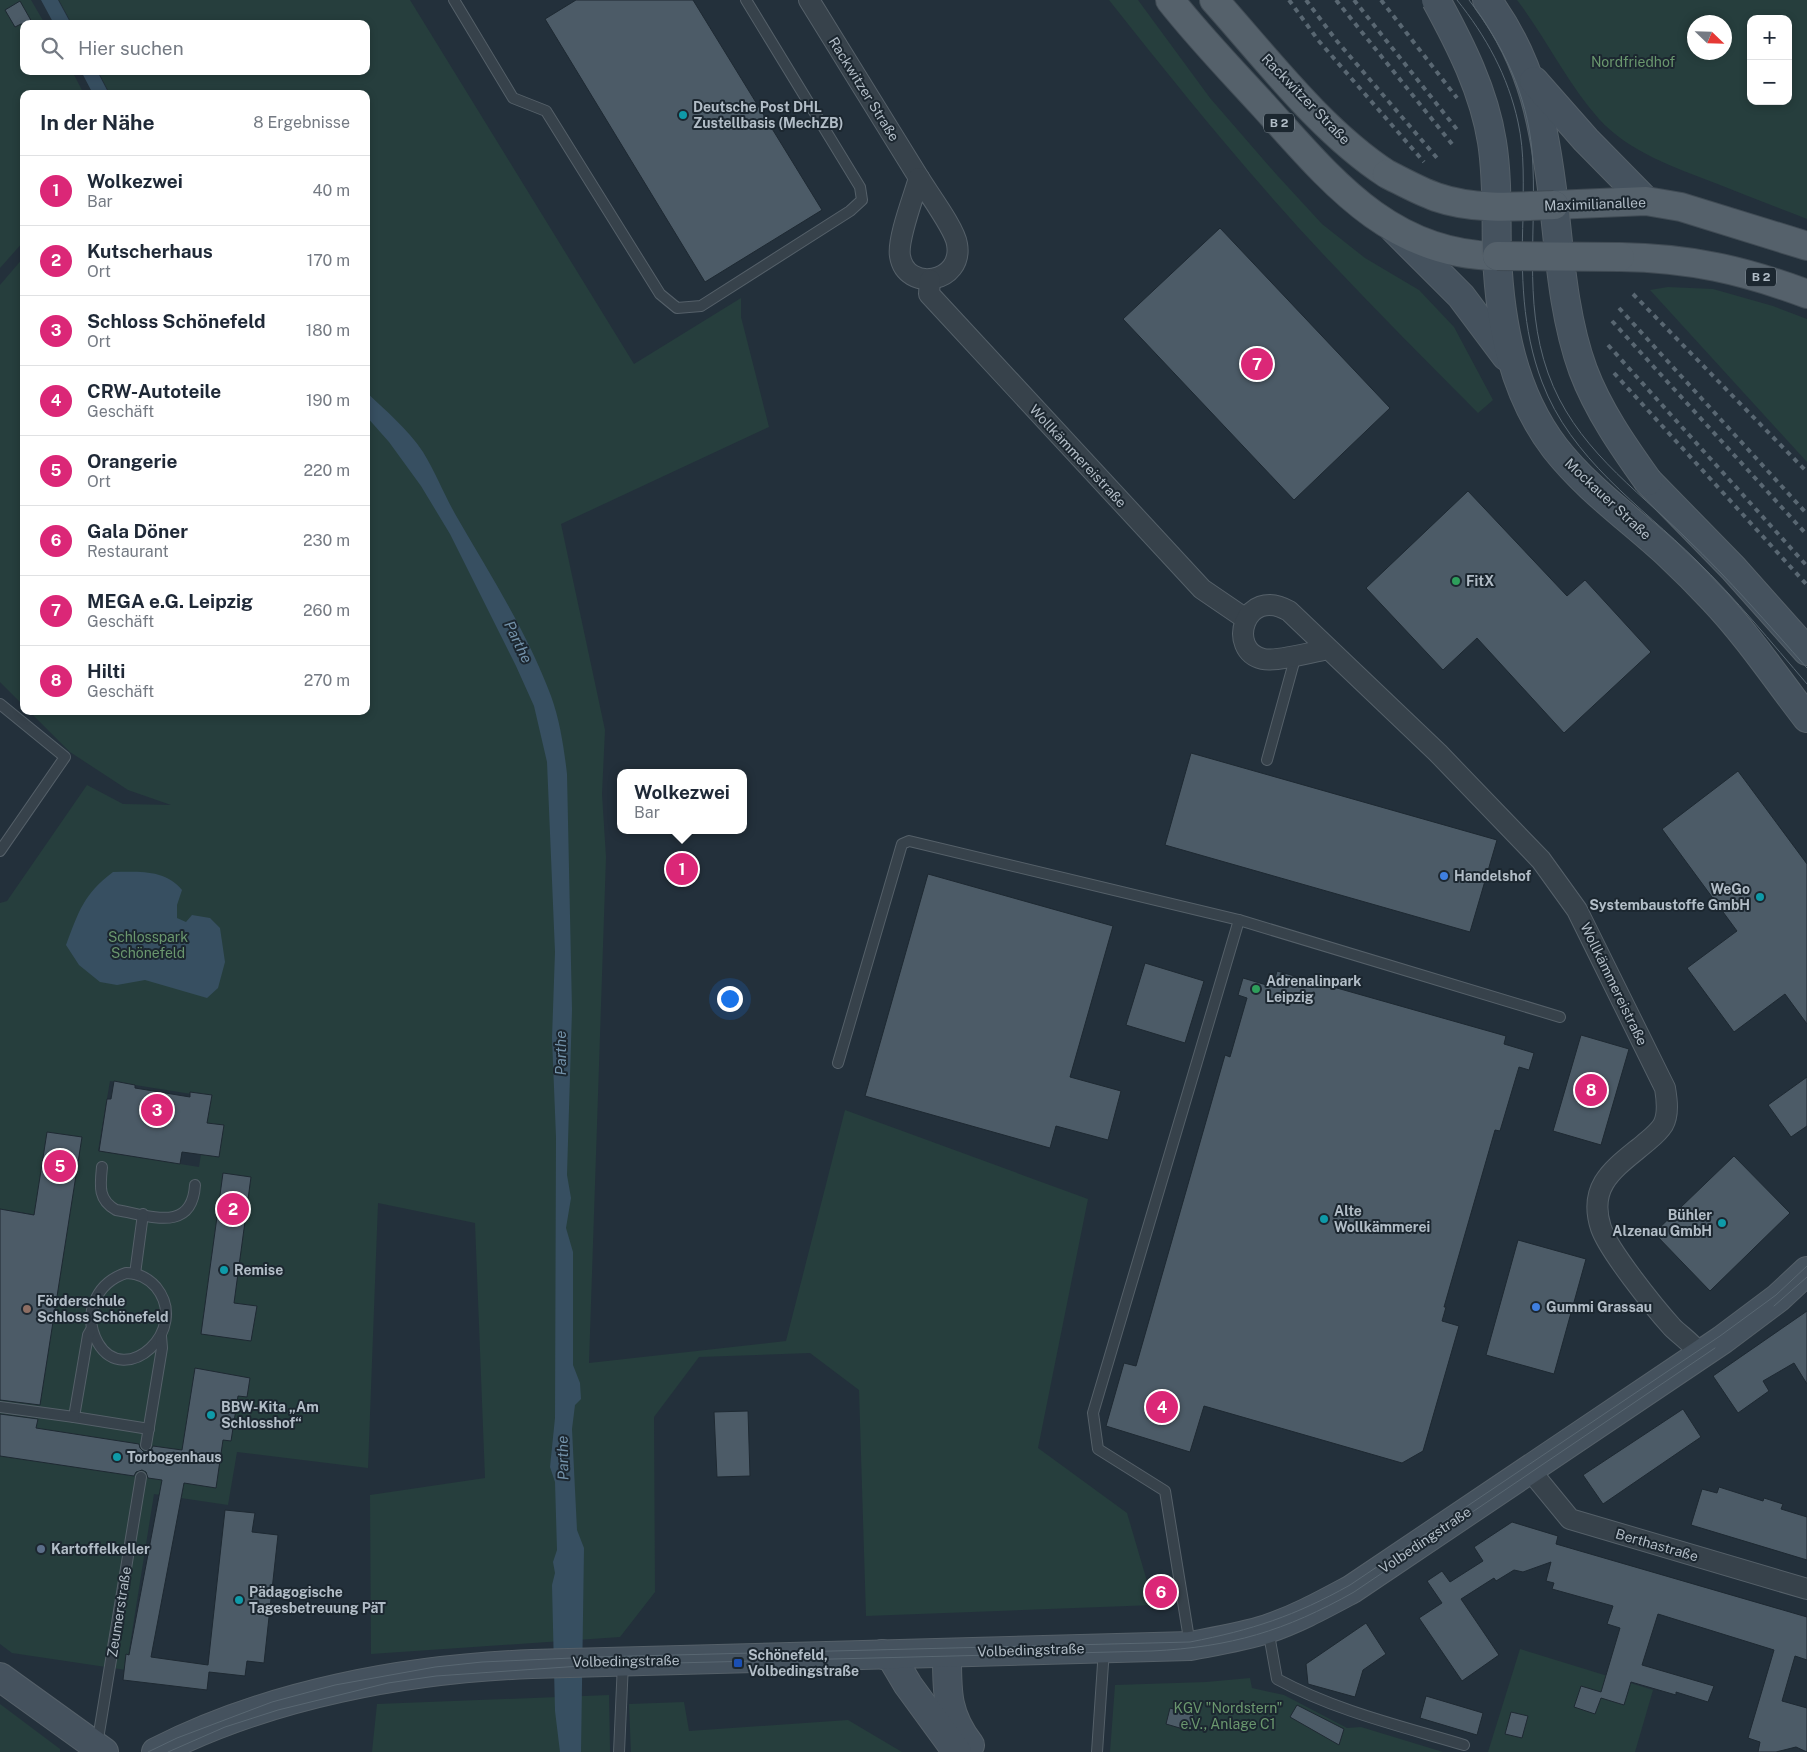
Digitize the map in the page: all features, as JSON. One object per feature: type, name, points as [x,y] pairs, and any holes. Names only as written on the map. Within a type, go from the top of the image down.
[{"type":"main road","name":"B 2","points":[[1170,0],[1337,186],[1386,224],[1438,248],[1477,256],[1652,257],[1713,264],[1754,275],[1807,294]]},
{"type":"main road","name":"Rackwitzer Straße","points":[[1214,0],[1327,125],[1372,164],[1387,174],[1435,197],[1466,204],[1496,206]]},
{"type":"main road","name":"Mockauer Straße","points":[[1436,0],[1453,31],[1479,91],[1492,141],[1501,315],[1514,367],[1526,399],[1555,447],[1573,469],[1668,554],[1714,601],[1757,650],[1807,718]]},
{"type":"main road","points":[[1487,0],[1505,26],[1530,76],[1545,138],[1560,257],[1574,344],[1599,405],[1648,482],[1733,568],[1807,651]]},
{"type":"main road","points":[[1530,76],[1586,140],[1646,201]]},
{"type":"main road","name":"Maximilianallee","points":[[1496,206],[1646,201],[1681,207],[1807,246]]},
{"type":"main road","points":[[1386,224],[1467,304],[1514,367]]},
{"type":"main road","name":"Volbedingstraße","points":[[156,1752],[224,1722],[336,1689],[435,1671],[482,1666],[1190,1646],[1240,1637],[1313,1610],[1352,1589],[1700,1354],[1778,1298],[1807,1271]]},
{"type":"main road","points":[[947,1652],[952,1715],[976,1752]]},
{"type":"main road","points":[[882,1654],[892,1658],[908,1685],[957,1752]]},
{"type":"main road","name":"Zeumerstraße","points":[[0,1677],[100,1750]]},
{"type":"street","name":"Rackwitzer Straße","points":[[809,0],[957,243],[958,256],[952,268],[942,277],[930,280]]},
{"type":"street","points":[[919,178],[900,245],[900,258],[906,270],[916,277],[930,280]]},
{"type":"street","name":"Wollkämmereistraße","points":[[930,280],[929,294],[1202,589],[1246,618],[1257,608],[1266,604],[1278,605],[1289,611],[1438,753],[1541,860],[1577,910],[1665,1088],[1668,1107],[1664,1124],[1656,1134],[1616,1167],[1603,1181],[1597,1200],[1601,1228],[1617,1256],[1673,1327],[1700,1354]]},
{"type":"street","points":[[1246,618],[1242,631],[1244,643],[1252,653],[1262,659],[1275,660],[1328,649]]},
{"type":"street","name":"Berthastraße","points":[[1529,1469],[1570,1519],[1807,1590]]},
{"type":"lane","points":[[454,0],[513,98],[546,111],[660,294],[678,308],[701,306],[850,211],[862,200],[860,188],[746,0]]},
{"type":"lane","points":[[1268,760],[1296,655]]},
{"type":"lane","points":[[0,704],[65,757],[0,851]]},
{"type":"lane","points":[[838,1063],[902,844],[910,841],[1239,920],[1560,1017]]},
{"type":"lane","points":[[1190,1646],[1165,1491],[1098,1449],[1093,1413],[1239,920]]},
{"type":"lane","points":[[102,1167],[100,1187],[104,1201],[116,1210],[169,1218],[182,1214],[192,1202],[195,1185]]},
{"type":"lane","points":[[135,1274],[143,1214]]},
{"type":"lane","points":[[146,1445],[166,1312],[162,1297],[153,1284],[135,1274],[119,1276],[102,1288],[92,1306],[92,1328],[101,1348],[109,1355],[122,1359],[138,1357],[147,1352],[161,1336]]},
{"type":"lane","points":[[74,1418],[88,1335],[92,1328]]},
{"type":"lane","points":[[0,1407],[149,1429]]},
{"type":"lane","name":"Zeumerstraße","points":[[100,1750],[141,1477]]},
{"type":"lane","points":[[1268,1628],[1277,1680],[1307,1695],[1355,1712],[1464,1746]]},
{"type":"lane","points":[[1097,1752],[1104,1648]]},
{"type":"lane","points":[[619,1752],[623,1661]]},
{"type":"green space","points":[[0,0],[31,0],[43,20],[20,20],[20,75],[74,75],[82,90],[20,90],[20,246],[0,268]]},
{"type":"green space","name":"Schlosspark Schönefeld","points":[[59,0],[410,0],[634,364],[741,298],[741,317],[769,427],[561,524],[605,730],[602,794],[606,857],[589,1363],[786,1341],[845,1110],[1088,1199],[1038,1448],[1127,1513],[1154,1605],[866,1616],[859,1390],[810,1353],[699,1357],[654,1417],[655,1592],[620,1637],[371,1654],[370,1495],[485,1478],[475,1223],[378,1203],[368,1468],[237,1452],[228,1505],[154,1494],[126,1670],[12,1653],[0,1644],[0,1399],[40,1405],[68,1220],[0,1209],[0,903],[7,901],[87,785],[123,804],[171,805],[128,790],[70,752],[33,715],[370,715],[370,90],[108,90],[100,75],[370,75],[370,20],[70,20]],"holes":[[[110,1081],[210,1097],[199,1167],[98,1151]]]},
{"type":"green space","points":[[1109,0],[1138,0],[1210,98],[1322,224],[1365,258],[1419,290],[1454,327],[1493,400],[1478,413],[1348,281],[1252,175]]},
{"type":"green space","name":"Nordfriedhof","points":[[1517,0],[1807,0],[1807,219],[1668,164],[1638,150],[1611,131],[1599,119],[1567,76]]},
{"type":"green space","points":[[20,262],[20,702],[0,682],[0,285]]},
{"type":"green space","points":[[1668,287],[1713,289],[1773,306],[1807,319],[1807,462],[1650,290]]},
{"type":"green space","points":[[1520,1649],[1653,1690],[1635,1752],[1488,1752]]},
{"type":"green space","name":"KGV \"Nordstern\" e.V., Anlage C1","points":[[1250,1678],[1252,1688],[1284,1695],[1347,1728],[1361,1727],[1443,1752],[1110,1752],[1115,1685],[1206,1682]]},
{"type":"green space","points":[[609,1695],[610,1752],[372,1752],[377,1704]]},
{"type":"green space","points":[[684,1702],[689,1731],[848,1720],[902,1752],[631,1752],[629,1704]]},
{"type":"green space","points":[[0,1704],[60,1749],[60,1752],[0,1752]]},
{"type":"water","points":[[41,0],[58,0],[69,20],[52,20]]},
{"type":"water","points":[[83,75],[99,75],[107,90],[91,90]]},
{"type":"water","name":"Parthe","points":[[370,396],[403,428],[428,460],[453,511],[508,606],[542,673],[557,715],[563,744],[567,774],[572,1010],[567,1175],[571,1198],[566,1228],[573,1252],[573,1365],[580,1383],[581,1399],[575,1405],[572,1429],[577,1530],[584,1548],[581,1752],[560,1752],[555,1711],[552,1585],[555,1573],[553,1562],[557,1550],[555,1482],[550,1467],[555,1418],[556,1137],[552,1038],[555,952],[547,762],[534,706],[516,666],[450,534],[421,486],[389,442],[370,421]]},
{"type":"water","points":[[113,872],[150,873],[168,878],[182,890],[177,905],[177,918],[186,922],[192,915],[210,918],[220,928],[225,962],[218,988],[207,998],[145,980],[117,985],[100,982],[79,965],[66,945],[88,896]]},
{"type":"building","name":"Deutsche Post DHL Zustellbasis (MechZB)","points":[[576,0],[693,0],[822,210],[705,282],[545,19]]},
{"type":"building","points":[[20,1],[31,20],[20,20],[20,24],[15,27],[5,10]]},
{"type":"building","points":[[1220,228],[1390,408],[1294,500],[1123,319]]},
{"type":"building","points":[[1468,491],[1567,596],[1585,580],[1651,652],[1564,733],[1477,638],[1443,670],[1366,588]]},
{"type":"building","points":[[1191,753],[1497,840],[1470,932],[1165,845]]},
{"type":"building","name":"WeGo Systembaustoffe GmbH","points":[[1738,771],[1807,864],[1807,1024],[1785,994],[1734,1032],[1687,968],[1737,931],[1662,829]]},
{"type":"building","points":[[928,874],[1113,926],[1070,1077],[1121,1091],[1108,1140],[1056,1126],[1050,1148],[865,1096]]},
{"type":"building","points":[[1145,963],[1204,981],[1185,1043],[1126,1025]]},
{"type":"building","name":"Alte Wollkämmerei","points":[[1277,971],[1506,1036],[1504,1044],[1534,1053],[1529,1070],[1519,1067],[1500,1131],[1495,1130],[1444,1307],[1446,1307],[1442,1321],[1459,1326],[1423,1451],[1402,1463],[1204,1406],[1190,1452],[1106,1426],[1124,1363],[1136,1366],[1225,1055],[1230,1057],[1247,998],[1238,995],[1243,978],[1273,987]]},
{"type":"building","points":[[1581,1035],[1629,1049],[1601,1145],[1553,1131]]},
{"type":"building","points":[[1807,1077],[1807,1126],[1791,1137],[1768,1105]]},
{"type":"building","points":[[114,1081],[135,1085],[135,1088],[190,1097],[190,1092],[212,1095],[207,1123],[224,1125],[219,1157],[182,1152],[180,1164],[99,1151],[107,1099],[111,1099]]},
{"type":"building","name":"Förderschule Schloss Schönefeld","points":[[47,1132],[82,1137],[40,1405],[0,1400],[0,1209],[34,1215]]},
{"type":"building","name":"Bühler Alzenau GmbH","points":[[1734,1156],[1790,1213],[1710,1291],[1654,1233]]},
{"type":"building","points":[[223,1173],[251,1177],[234,1303],[257,1306],[251,1341],[201,1334]]},
{"type":"building","name":"Gummi Grassau","points":[[1518,1240],[1586,1259],[1554,1374],[1486,1355]]},
{"type":"building","points":[[1807,1311],[1807,1384],[1794,1363],[1763,1381],[1769,1391],[1738,1413],[1713,1376]]},
{"type":"building","points":[[195,1368],[250,1378],[247,1397],[238,1396],[231,1441],[223,1440],[216,1488],[184,1483],[151,1657],[208,1665],[225,1510],[255,1513],[252,1532],[278,1535],[264,1663],[247,1661],[245,1676],[209,1672],[207,1690],[123,1680],[126,1654],[129,1655],[162,1480],[148,1478],[146,1472],[142,1470],[136,1472],[134,1476],[0,1456],[0,1414],[38,1419],[36,1428],[139,1444],[144,1452],[151,1450],[153,1446],[182,1450]]},
{"type":"building","points":[[1683,1409],[1701,1437],[1603,1504],[1583,1475]]},
{"type":"building","points":[[748,1411],[750,1476],[717,1477],[714,1412]]},
{"type":"building","points":[[1719,1487],[1763,1501],[1764,1498],[1783,1504],[1781,1509],[1807,1517],[1807,1560],[1691,1525],[1702,1489],[1717,1493]]},
{"type":"building","points":[[1512,1522],[1558,1536],[1556,1544],[1807,1617],[1807,1660],[1795,1656],[1782,1701],[1807,1708],[1807,1752],[1796,1747],[1776,1752],[1758,1752],[1760,1742],[1748,1738],[1774,1650],[1658,1614],[1642,1665],[1714,1686],[1708,1702],[1676,1692],[1676,1695],[1631,1682],[1624,1705],[1601,1698],[1595,1714],[1574,1707],[1581,1686],[1601,1692],[1620,1628],[1607,1624],[1613,1606],[1552,1589],[1554,1583],[1546,1581],[1551,1562],[1523,1572],[1514,1570],[1496,1581],[1494,1578],[1461,1599],[1499,1655],[1462,1681],[1419,1618],[1442,1603],[1427,1581],[1442,1571],[1450,1582],[1483,1561],[1474,1547]]},
{"type":"building","points":[[1366,1623],[1386,1654],[1363,1670],[1355,1697],[1308,1684],[1306,1664]]},
{"type":"building","points":[[1426,1696],[1483,1713],[1477,1735],[1420,1718]]},
{"type":"building","points":[[1297,1705],[1344,1729],[1339,1745],[1290,1717]]},
{"type":"building","points":[[1170,1708],[1194,1715],[1190,1731],[1166,1724]]},
{"type":"building","points":[[1511,1712],[1528,1716],[1522,1738],[1505,1734]]},
{"type":"tram line","points":[[1457,0],[1495,57],[1514,105],[1523,158],[1522,260],[1524,301],[1535,362],[1555,410],[1570,435],[1589,458],[1630,500],[1711,575],[1807,684]]},
{"type":"tram line","points":[[1469,0],[1503,53],[1519,90],[1525,110],[1532,151],[1532,263],[1535,318],[1540,346],[1548,373],[1559,399],[1589,444],[1607,464],[1718,569],[1807,668]]},
{"type":"tram line","points":[[148,1752],[177,1738],[272,1702],[335,1685],[435,1667],[482,1662],[595,1657],[1190,1642],[1253,1627],[1311,1605],[1350,1585],[1720,1336],[1776,1295],[1807,1266]]},
{"type":"tram line","points":[[1774,1306],[1807,1277]]},
{"type":"tram line","points":[[168,1752],[225,1727],[278,1710],[388,1683],[436,1676],[595,1665],[1152,1651],[1207,1646],[1257,1635],[1281,1627],[1329,1606],[1354,1592],[1715,1348]]},
{"type":"railway","points":[[1289,0],[1318,40],[1424,162]]},
{"type":"railway","points":[[1306,0],[1336,40],[1437,158]]},
{"type":"railway","points":[[1336,0],[1452,144]]},
{"type":"railway","points":[[1354,0],[1459,132]]},
{"type":"railway","points":[[1381,0],[1457,98]]},
{"type":"railway","points":[[1633,294],[1807,472]]},
{"type":"railway","points":[[1619,308],[1807,514]]},
{"type":"railway","points":[[1612,321],[1807,535]]},
{"type":"railway","points":[[1608,345],[1807,566]]},
{"type":"railway","points":[[1614,373],[1807,585]]},
{"type":"place","name":"Deutsche Post DHL Zustellbasis (MechZB)","points":[[683,115]]},
{"type":"place","name":"MEGA e.G. Leipzig","points":[[1257,364]]},
{"type":"place","name":"FitX","points":[[1456,581]]},
{"type":"place","name":"Wolkezwei","points":[[682,869]]},
{"type":"place","name":"Handelshof","points":[[1444,876]]},
{"type":"place","name":"WeGo Systembaustoffe GmbH","points":[[1760,897]]},
{"type":"place","name":"Adrenalinpark Leipzig","points":[[1256,989]]},
{"type":"place","name":"Hilti","points":[[1591,1090]]},
{"type":"place","name":"Schloss Schönefeld","points":[[157,1110]]},
{"type":"place","name":"Orangerie","points":[[60,1166]]},
{"type":"place","name":"Kutscherhaus","points":[[233,1209]]},
{"type":"place","name":"Alte Wollkämmerei","points":[[1324,1219]]},
{"type":"place","name":"Bühler Alzenau GmbH","points":[[1722,1223]]},
{"type":"place","name":"Remise","points":[[224,1270]]},
{"type":"place","name":"Gummi Grassau","points":[[1536,1307]]},
{"type":"place","name":"Förderschule Schloss Schönefeld","points":[[27,1309]]},
{"type":"place","name":"CRW-Autoteile","points":[[1162,1407]]},
{"type":"place","name":"BBW-Kita „Am Schlosshof“","points":[[211,1415]]},
{"type":"place","name":"Torbogenhaus","points":[[117,1457]]},
{"type":"place","name":"Kartoffelkeller","points":[[41,1549]]},
{"type":"place","name":"Gala Döner","points":[[1161,1592]]},
{"type":"place","name":"Pädagogische Tagesbetreuung PäT","points":[[239,1600]]},
{"type":"place","name":"Schönefeld, Volbedingstraße","points":[[738,1663]]}]
